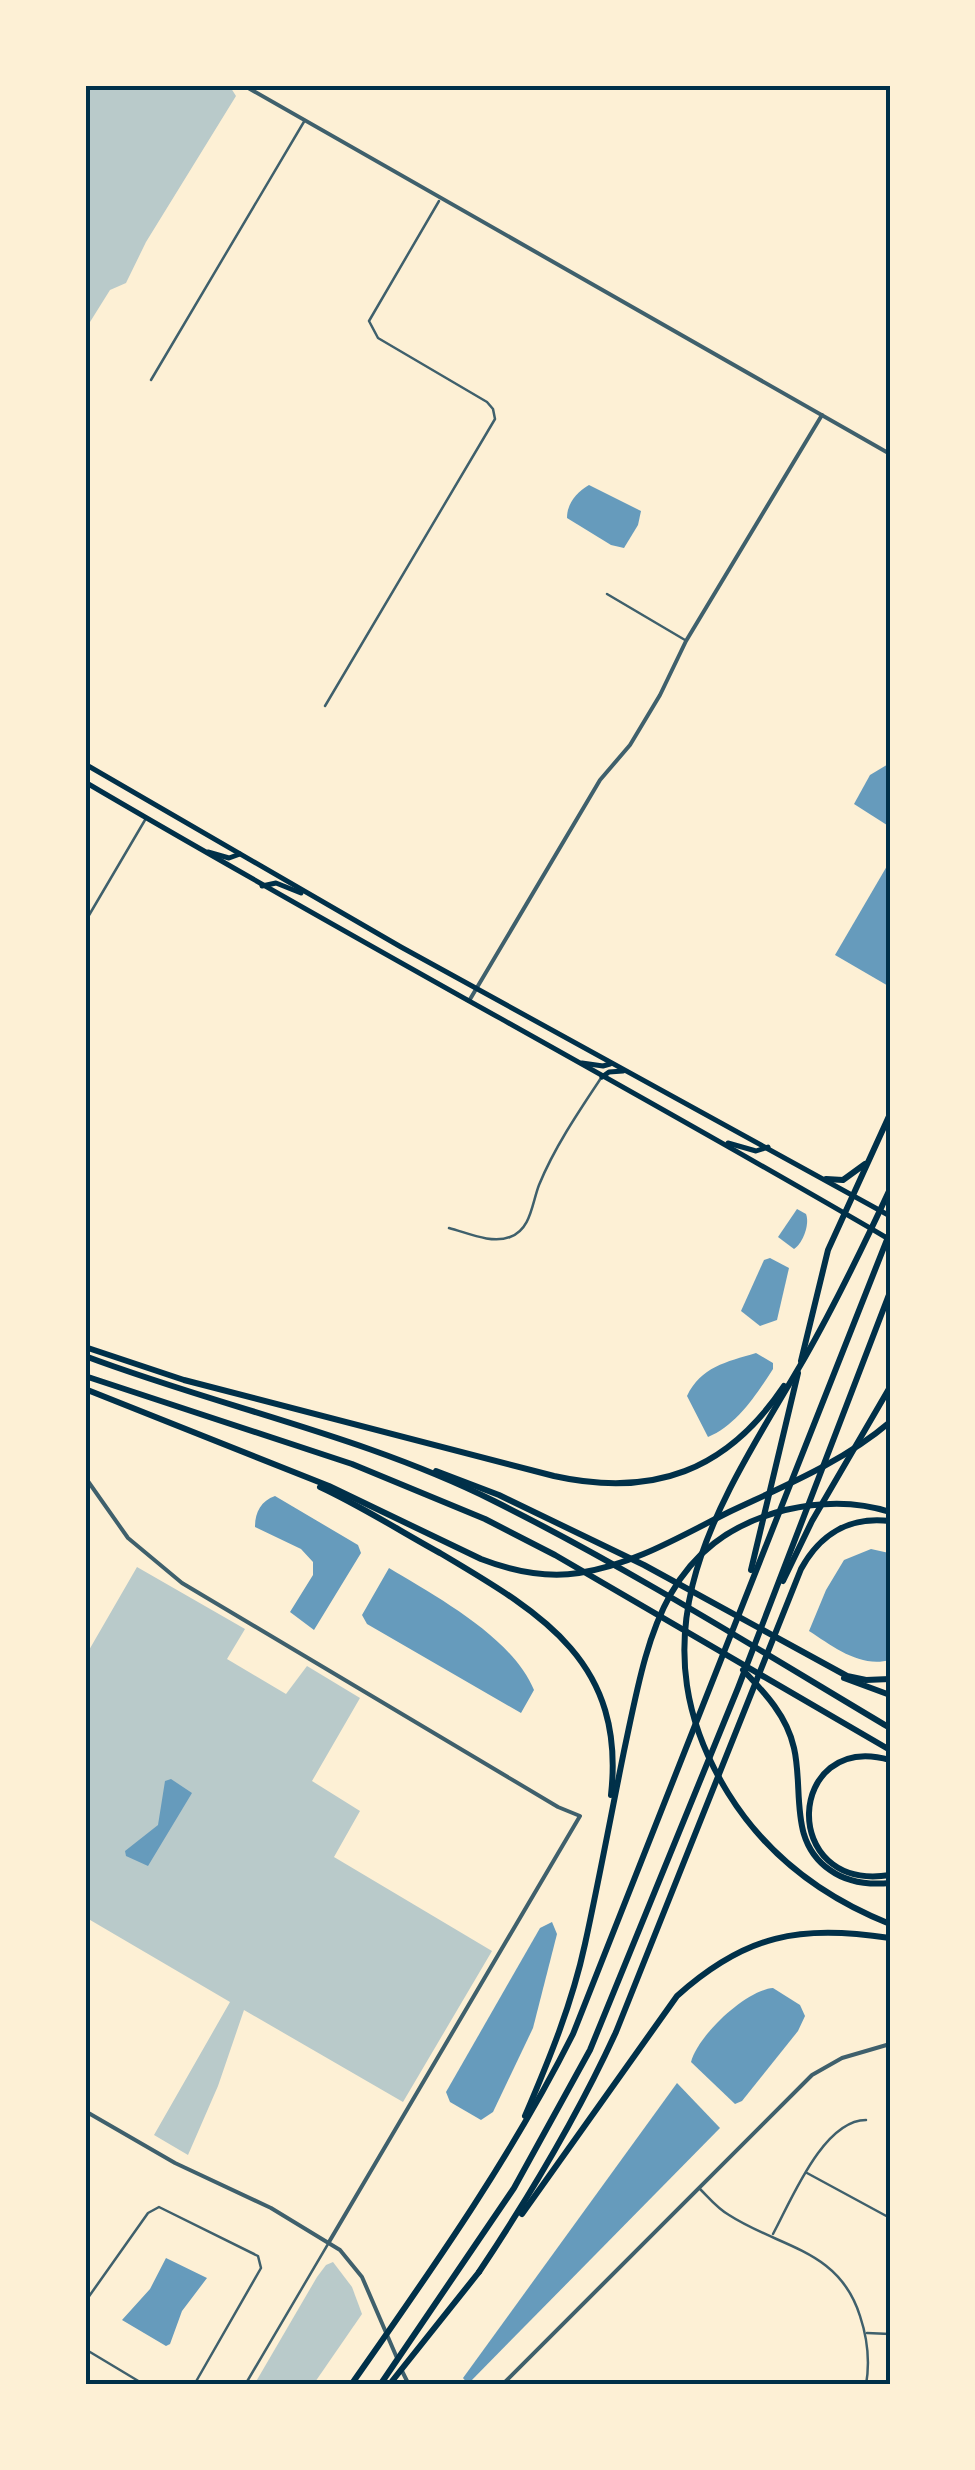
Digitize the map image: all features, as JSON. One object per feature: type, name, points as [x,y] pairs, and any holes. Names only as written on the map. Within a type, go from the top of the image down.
[{"type":"highway","points":[[85,764],[318,899],[890,1216]]},
{"type":"highway","points":[[85,782],[468,1003],[890,1236],[594,1985],[547,2086],[351,2385]]},
{"type":"highway","points":[[196,848],[229,858],[240,854]]},
{"type":"highway","points":[[262,886],[276,883],[318,899]]},
{"type":"highway","points":[[570,1059],[594,1065],[612,1063]]},
{"type":"highway","points":[[602,1076],[626,1071]]},
{"type":"highway","points":[[742,1605],[820,1278],[844,1212],[890,1114]]},
{"type":"highway","points":[[716,1139],[756,1151],[768,1147]]},
{"type":"highway","points":[[826,1179],[838,1182],[869,1160]]},
{"type":"highway","points":[[889,1191],[818,1335],[722,1503],[703,1544],[687,1612],[687,1666],[694,1714],[720,1780],[759,1836],[782,1860],[830,1896],[890,1924]]},
{"type":"highway","points":[[380,2385],[514,2188],[590,2050],[738,1688],[890,1292]]},
{"type":"highway","points":[[85,1347],[184,1380],[602,1485],[644,1484],[681,1474],[708,1461],[742,1437],[780,1392],[818,1335]]},
{"type":"highway","points":[[85,1356],[498,1496],[679,1583],[849,1681],[890,1695]]},
{"type":"highway","points":[[85,1376],[352,1464],[441,1500],[555,1555],[890,1750]]},
{"type":"highway","points":[[764,1618],[812,1522],[890,1387]]},
{"type":"highway","points":[[85,1390],[388,1512],[481,1559],[532,1573],[576,1574],[625,1561],[812,1472],[890,1422]]},
{"type":"highway","points":[[250,1456],[327,1490],[454,1562],[539,1616],[566,1639],[597,1686],[613,1743],[613,1777],[602,1857]]},
{"type":"highway","points":[[394,1459],[494,1500],[578,1545],[890,1728]]},
{"type":"highway","points":[[514,2140],[564,2018],[584,1948],[643,1659],[656,1621],[684,1575],[711,1547],[746,1524],[804,1506],[844,1504],[890,1512]]},
{"type":"highway","points":[[478,2272],[560,2145],[588,2093],[616,2032],[776,1626],[808,1556],[827,1536],[852,1523],[890,1521]]},
{"type":"highway","points":[[795,1650],[848,1676],[890,1679]]},
{"type":"highway","points":[[732,1658],[768,1696],[788,1728],[794,1746],[802,1830],[811,1852],[826,1868],[849,1880],[890,1883]]},
{"type":"highway","points":[[890,1760],[864,1755],[828,1770],[812,1792],[808,1816],[815,1844],[831,1862],[852,1874],[890,1875]]},
{"type":"highway","points":[[390,2385],[570,2150],[668,2007],[705,1971],[744,1948],[785,1935],[832,1932],[890,1938]]},
{"type":"street","points":[[243,85],[890,454]]},
{"type":"street","points":[[151,380],[306,119]]},
{"type":"street","points":[[325,706],[495,419],[487,402],[378,338],[369,321],[440,199]]},
{"type":"street","points":[[468,1003],[600,780],[630,744],[660,695],[686,641],[822,415]]},
{"type":"street","points":[[607,594],[686,641]]},
{"type":"street","points":[[85,922],[146,818]]},
{"type":"street","points":[[449,1228],[490,1239],[517,1233],[527,1222],[550,1164],[602,1076]]},
{"type":"street","points":[[85,1478],[128,1538],[182,1583],[558,1807],[580,1816],[246,2385]]},
{"type":"street","points":[[502,2385],[812,2075],[842,2058],[890,2044]]},
{"type":"street","points":[[85,2111],[175,2163],[272,2208],[340,2250],[362,2277],[408,2385]]},
{"type":"street","points":[[772,2236],[818,2152],[854,2120],[866,2120]]},
{"type":"street","points":[[806,2172],[890,2218]]},
{"type":"street","points":[[699,2188],[726,2214],[826,2264],[842,2278],[855,2298],[866,2334],[866,2385]]},
{"type":"street","points":[[85,2302],[148,2213],[159,2207],[258,2256],[261,2268],[194,2385]]},
{"type":"street","points":[[866,2334],[890,2334]]},
{"type":"street","points":[[85,2349],[145,2385]]},
{"type":"shaded area","points":[[85,85],[229,85],[236,96],[146,242],[126,283],[110,290],[85,330]]},
{"type":"shaded area","points":[[137,1567],[245,1629],[227,1659],[286,1694],[307,1666],[360,1698],[312,1781],[360,1811],[334,1857],[492,1951],[403,2102],[244,2010],[218,2086],[188,2155],[154,2135],[230,2002],[85,1917],[85,1657]]},
{"type":"shaded area","points":[[333,2262],[352,2287],[362,2314],[313,2385],[254,2385],[317,2277]]},
{"type":"water","points":[[589,485],[641,511],[638,525],[624,548],[611,545],[567,518],[574,498]]},
{"type":"water","points":[[890,763],[890,827],[854,804],[870,775]]},
{"type":"water","points":[[887,866],[890,868],[890,987],[835,955]]},
{"type":"water","points":[[797,1209],[806,1214],[807,1223],[803,1238],[794,1249],[778,1237]]},
{"type":"water","points":[[770,1258],[789,1268],[777,1320],[760,1326],[741,1311],[764,1260]]},
{"type":"water","points":[[756,1353],[773,1363],[773,1369],[737,1417],[708,1437],[687,1396],[707,1372]]},
{"type":"water","points":[[275,1496],[358,1545],[361,1553],[314,1630],[290,1612],[313,1575],[313,1562],[301,1549],[255,1527],[260,1508]]},
{"type":"water","points":[[871,1549],[889,1553],[890,1562],[890,1660],[879,1662],[858,1659],[809,1631],[844,1560]]},
{"type":"water","points":[[389,1568],[471,1620],[509,1653],[534,1690],[521,1713],[367,1624],[362,1615]]},
{"type":"water","points":[[171,1779],[192,1793],[148,1866],[126,1856],[125,1851],[158,1825],[165,1781]]},
{"type":"water","points":[[552,1922],[557,1934],[533,2028],[493,2112],[481,2120],[450,2102],[446,2092],[540,1928]]},
{"type":"water","points":[[773,1988],[800,2005],[805,2016],[798,2031],[742,2101],[735,2104],[691,2062],[703,2039],[724,2016],[750,1997]]},
{"type":"water","points":[[677,2083],[720,2128],[468,2384],[463,2378]]},
{"type":"water","points":[[166,2258],[207,2278],[182,2311],[166,2346],[122,2320],[150,2289]]}]
